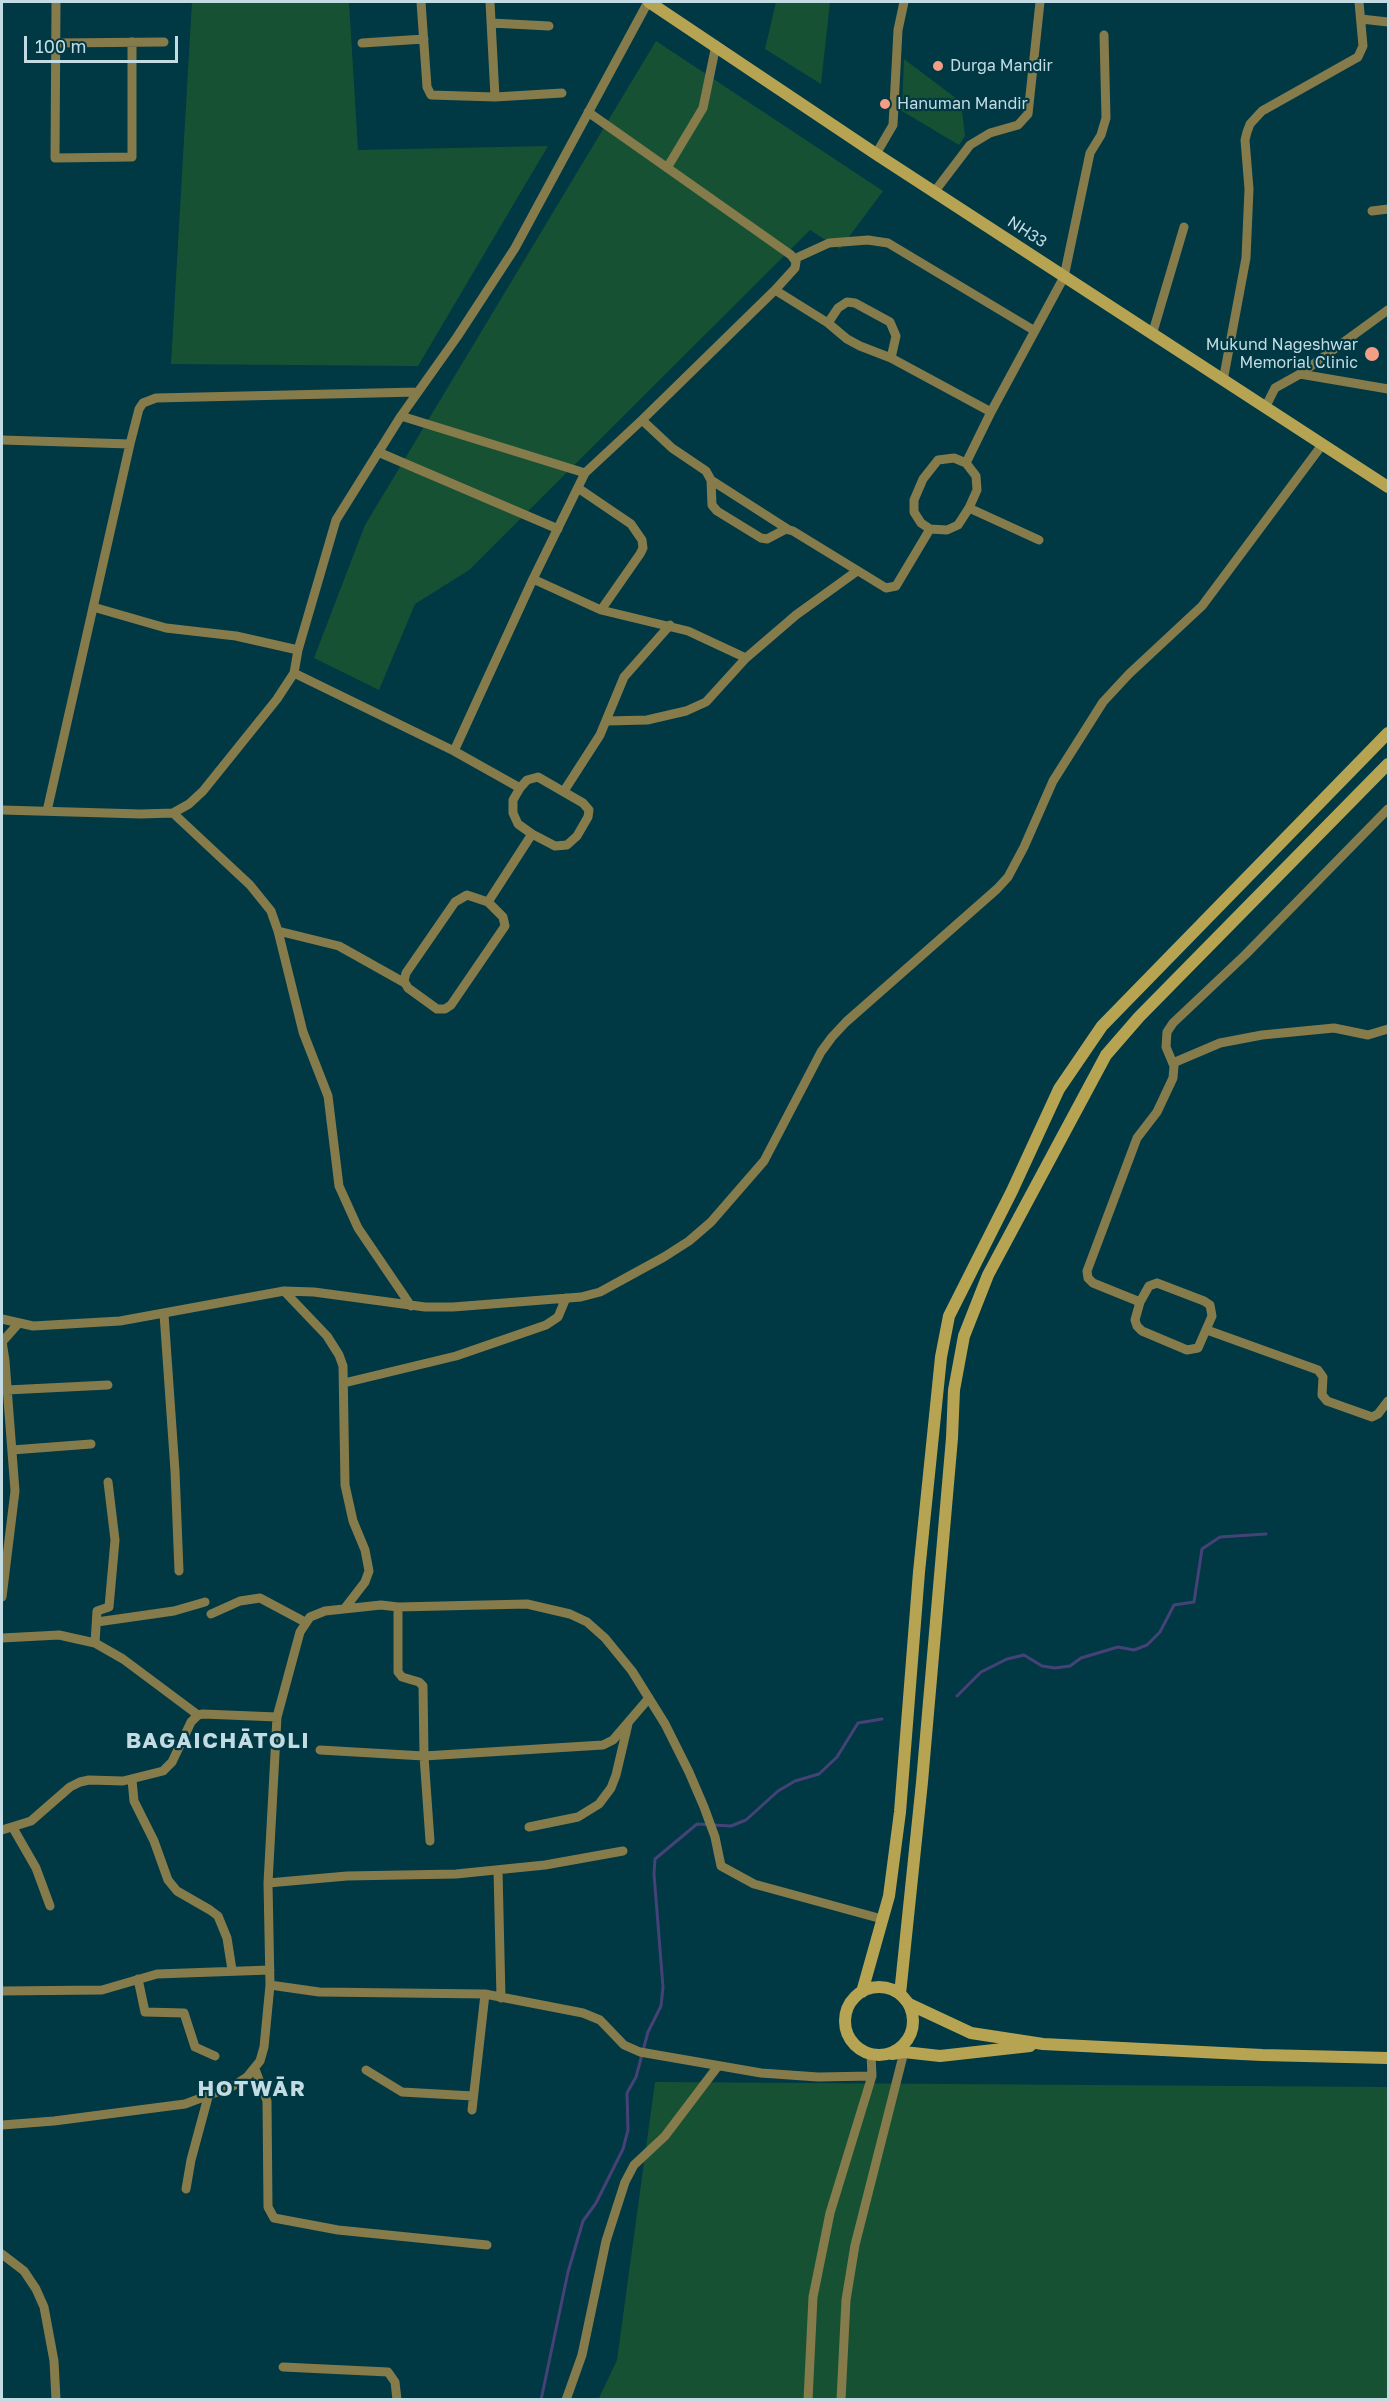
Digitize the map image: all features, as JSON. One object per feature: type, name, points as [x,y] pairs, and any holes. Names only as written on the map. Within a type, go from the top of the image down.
[{"type":"main road","name":"NH33","points":[[649,2],[1152,335],[1389,487]]},
{"type":"main road","points":[[1043,2044],[940,2056],[904,2052],[871,2054],[859,2049],[850,2038],[846,2026],[846,2013],[862,1992],[889,1896],[900,1812],[919,1572],[941,1357],[949,1316],[1012,1191],[1059,1089],[1102,1026],[1389,733]]},
{"type":"main road","points":[[900,1994],[924,1759],[951,1450],[954,1390],[964,1336],[988,1275],[1106,1055],[1139,1017],[1389,764]]},
{"type":"main road","points":[[862,1992],[875,1988],[888,1988],[900,1994],[909,2004],[971,2033],[1043,2044],[1262,2055],[1389,2058]]},
{"type":"main road","points":[[884,2055],[899,2049],[910,2036],[914,2020],[909,2004]]},
{"type":"street","points":[[56,2],[55,158],[132,157],[132,42]]},
{"type":"street","points":[[421,2],[428,87],[431,94],[495,97],[562,93]]},
{"type":"street","points":[[490,2],[495,97]]},
{"type":"street","points":[[2,810],[173,813],[189,804],[203,791],[294,673],[298,650],[336,520],[401,416],[457,337],[515,248],[649,2]]},
{"type":"street","points":[[876,154],[893,125],[898,30],[904,2]]},
{"type":"street","points":[[934,191],[970,145],[990,133],[1018,125],[1028,114],[1040,2]]},
{"type":"street","points":[[1223,381],[1246,258],[1249,199],[1245,140],[1247,132],[1250,124],[1262,111],[1358,57],[1363,46],[1359,2]]},
{"type":"street","points":[[1361,19],[1389,22]]},
{"type":"street","points":[[491,23],[549,26]]},
{"type":"street","points":[[966,463],[1064,277],[1090,153],[1101,135],[1106,118],[1104,35]]},
{"type":"street","points":[[362,43],[424,39]]},
{"type":"street","points":[[56,43],[164,42]]},
{"type":"street","points":[[667,168],[703,108],[716,45]]},
{"type":"street","points":[[454,751],[533,579],[585,473],[776,290],[795,268],[794,259],[588,112]]},
{"type":"street","points":[[1372,211],[1389,209]]},
{"type":"street","points":[[1152,335],[1184,227]]},
{"type":"street","points":[[794,259],[829,243],[868,240],[888,243],[1035,331]]},
{"type":"street","points":[[776,290],[860,346],[891,358],[991,412]]},
{"type":"street","points":[[828,323],[838,308],[847,302],[855,303],[874,312],[890,322],[895,330],[891,358]]},
{"type":"street","points":[[1265,408],[1275,388],[1300,374],[1389,310]]},
{"type":"street","points":[[1300,374],[1389,389]]},
{"type":"street","points":[[47,811],[130,444],[143,403],[156,398],[418,392]]},
{"type":"street","points":[[401,416],[585,473]]},
{"type":"street","points":[[642,420],[672,448],[706,471],[711,480],[712,505],[717,511],[753,534],[767,539],[789,530]]},
{"type":"street","points":[[2,440],[130,444]]},
{"type":"street","points":[[2,1319],[33,1326],[120,1321],[284,1291],[314,1292],[411,1305],[453,1307],[566,1298],[600,1292],[689,1241],[711,1222],[764,1161],[820,1052],[832,1037],[846,1022],[997,890],[1008,877],[1053,781],[1103,702],[1129,674],[1202,606],[1322,445]]},
{"type":"street","points":[[378,452],[558,529]]},
{"type":"street","points":[[954,458],[966,463],[976,476],[977,490],[969,508],[958,525],[947,530],[930,529],[921,523],[914,512],[914,500],[923,479],[938,460],[954,458]]},
{"type":"street","points":[[711,480],[886,588],[896,586],[930,529]]},
{"type":"street","points":[[578,488],[631,524],[642,540],[643,548],[640,554],[601,610]]},
{"type":"street","points":[[969,508],[1039,540]]},
{"type":"street","points":[[607,721],[647,720],[699,706],[711,698],[746,658],[796,615],[857,571]]},
{"type":"street","points":[[533,579],[601,610],[688,631],[746,658]]},
{"type":"street","points":[[93,607],[166,628],[236,636],[298,650]]},
{"type":"street","points":[[564,791],[607,721],[624,677],[670,626]]},
{"type":"street","points":[[294,673],[454,751],[520,788]]},
{"type":"street","points":[[535,777],[564,791],[583,803],[589,810],[588,818],[577,836],[567,845],[559,847],[532,834],[518,824],[513,813],[513,800],[527,780],[535,777]]},
{"type":"street","points":[[1140,1302],[1093,1283],[1088,1278],[1087,1271],[1137,1138],[1157,1112],[1173,1078],[1173,1063],[1165,1041],[1169,1028],[1389,809]]},
{"type":"street","points":[[173,813],[258,894],[271,911],[303,1032],[328,1096],[339,1186],[358,1228],[411,1305]]},
{"type":"street","points":[[488,902],[532,834]]},
{"type":"street","points":[[278,931],[339,945],[405,983],[414,994],[437,1009],[445,1009],[451,1005],[505,926],[502,916],[488,902],[467,896],[455,902],[409,967],[405,983]]},
{"type":"street","points":[[1173,1063],[1220,1043],[1262,1035],[1334,1028],[1368,1035],[1389,1029]]},
{"type":"street","points":[[1154,1283],[1210,1305],[1213,1312],[1208,1330],[1198,1348],[1192,1350],[1139,1329],[1135,1323],[1140,1302],[1147,1288],[1154,1283]]},
{"type":"street","points":[[284,1291],[334,1346],[343,1366],[343,1471],[353,1521],[365,1550],[369,1571],[365,1582],[345,1608]]},
{"type":"street","points":[[344,1383],[456,1356],[546,1325],[558,1317],[566,1298]]},
{"type":"street","points":[[164,1314],[179,1571]]},
{"type":"street","points":[[2,1594],[13,1502],[12,1450],[2,1341],[18,1324]]},
{"type":"street","points":[[1208,1330],[1318,1370],[1323,1377],[1322,1395],[1327,1401],[1372,1417],[1378,1414],[1389,1401]]},
{"type":"street","points":[[7,1390],[108,1385]]},
{"type":"street","points":[[12,1450],[91,1444]]},
{"type":"street","points":[[96,1643],[98,1609],[109,1608],[114,1552],[115,1528],[108,1482]]},
{"type":"street","points":[[2,1504],[13,1502]]},
{"type":"street","points":[[211,1614],[240,1601],[260,1599],[272,1603],[304,1622]]},
{"type":"street","points":[[97,1622],[174,1611],[205,1602]]},
{"type":"street","points":[[2,2125],[54,2121],[185,2104],[233,2086],[255,2069],[264,2047],[270,1985],[268,1883],[277,1718],[300,1632],[304,1622],[317,1614],[345,1608],[381,1605],[398,1607],[527,1604],[570,1614],[587,1622],[605,1638],[632,1671],[649,1698],[689,1772],[715,1837],[722,1866],[754,1884],[882,1919]]},
{"type":"street","points":[[398,1607],[397,1668],[402,1677],[419,1682],[423,1686],[424,1756],[430,1841]]},
{"type":"street","points":[[2,1638],[59,1635],[96,1643],[123,1659],[198,1715]]},
{"type":"street","points":[[320,1750],[424,1756],[603,1745],[613,1740],[649,1698]]},
{"type":"street","points":[[2,1830],[31,1821],[70,1787],[80,1782],[132,1780],[158,1773],[169,1767],[191,1722],[198,1715],[277,1718]]},
{"type":"street","points":[[529,1827],[578,1817],[599,1804],[611,1788],[616,1775],[629,1722]]},
{"type":"street","points":[[132,1780],[134,1801],[154,1840],[168,1880],[177,1891],[210,1910],[221,1921],[227,1938],[232,1970]]},
{"type":"street","points":[[13,1828],[36,1868],[50,1906]]},
{"type":"street","points":[[268,1883],[347,1876],[456,1874],[544,1864],[623,1851]]},
{"type":"street","points":[[498,1870],[501,1998]]},
{"type":"street","points":[[2,1991],[102,1990],[157,1974],[270,1970]]},
{"type":"street","points":[[138,1979],[145,2012],[184,2013],[195,2047],[215,2056]]},
{"type":"street","points":[[270,1985],[319,1992],[485,1994],[593,2016],[600,2020],[617,2040],[644,2052],[761,2073],[872,2076]]},
{"type":"street","points":[[472,2110],[485,1994]]},
{"type":"street","points":[[841,2400],[846,2300],[855,2246],[904,2052]]},
{"type":"street","points":[[808,2400],[813,2297],[827,2223],[872,2076],[871,2054]]},
{"type":"street","points":[[566,2400],[582,2355],[606,2241],[625,2182],[634,2165],[665,2136],[718,2066]]},
{"type":"street","points":[[255,2069],[267,2101],[268,2207],[274,2218],[338,2230],[487,2245]]},
{"type":"street","points":[[366,2070],[402,2092],[473,2096]]},
{"type":"street","points":[[186,2189],[191,2160],[208,2097]]},
{"type":"street","points":[[2,2254],[24,2271],[44,2307],[54,2361],[56,2399]]},
{"type":"street","points":[[284,2367],[388,2372],[395,2382],[397,2400]]},
{"type":"green space","points":[[192,2],[349,2],[358,150],[548,146],[418,366],[171,364]]},
{"type":"green space","points":[[776,2],[830,2],[821,84],[765,49]]},
{"type":"green space","points":[[656,41],[883,191],[840,249],[810,230],[469,570],[415,604],[379,690],[314,658],[365,525]]},
{"type":"green space","points":[[904,59],[961,102],[965,136],[959,145],[902,111]]},
{"type":"green space","points":[[655,2082],[1388,2087],[1388,2399],[598,2400],[617,2360]]},
{"type":"waterway","points":[[957,1696],[981,1672],[1007,1659],[1024,1655],[1042,1666],[1055,1668],[1070,1666],[1081,1658],[1118,1647],[1134,1650],[1147,1645],[1160,1632],[1174,1605],[1194,1602],[1202,1549],[1220,1537],[1266,1534]]},
{"type":"waterway","points":[[541,2400],[568,2272],[583,2221],[596,2203],[623,2149],[628,2130],[627,2093],[636,2077],[648,2032],[661,2006],[663,1987],[654,1874],[655,1859],[697,1824],[731,1826],[746,1820],[778,1791],[795,1781],[819,1774],[837,1757],[858,1723],[882,1719]]},
{"type":"place","name":"Durga Mandir","points":[[938,66]]},
{"type":"place","name":"Hanuman Mandir","points":[[885,104]]},
{"type":"place","name":"Mukund Nageshwar Memorial Clinic","points":[[1372,354]]},
{"type":"district","name":"BAGAICHĀTOLI","points":[[218,1741]]},
{"type":"district","name":"HOTWĀR","points":[[252,2089]]}]
